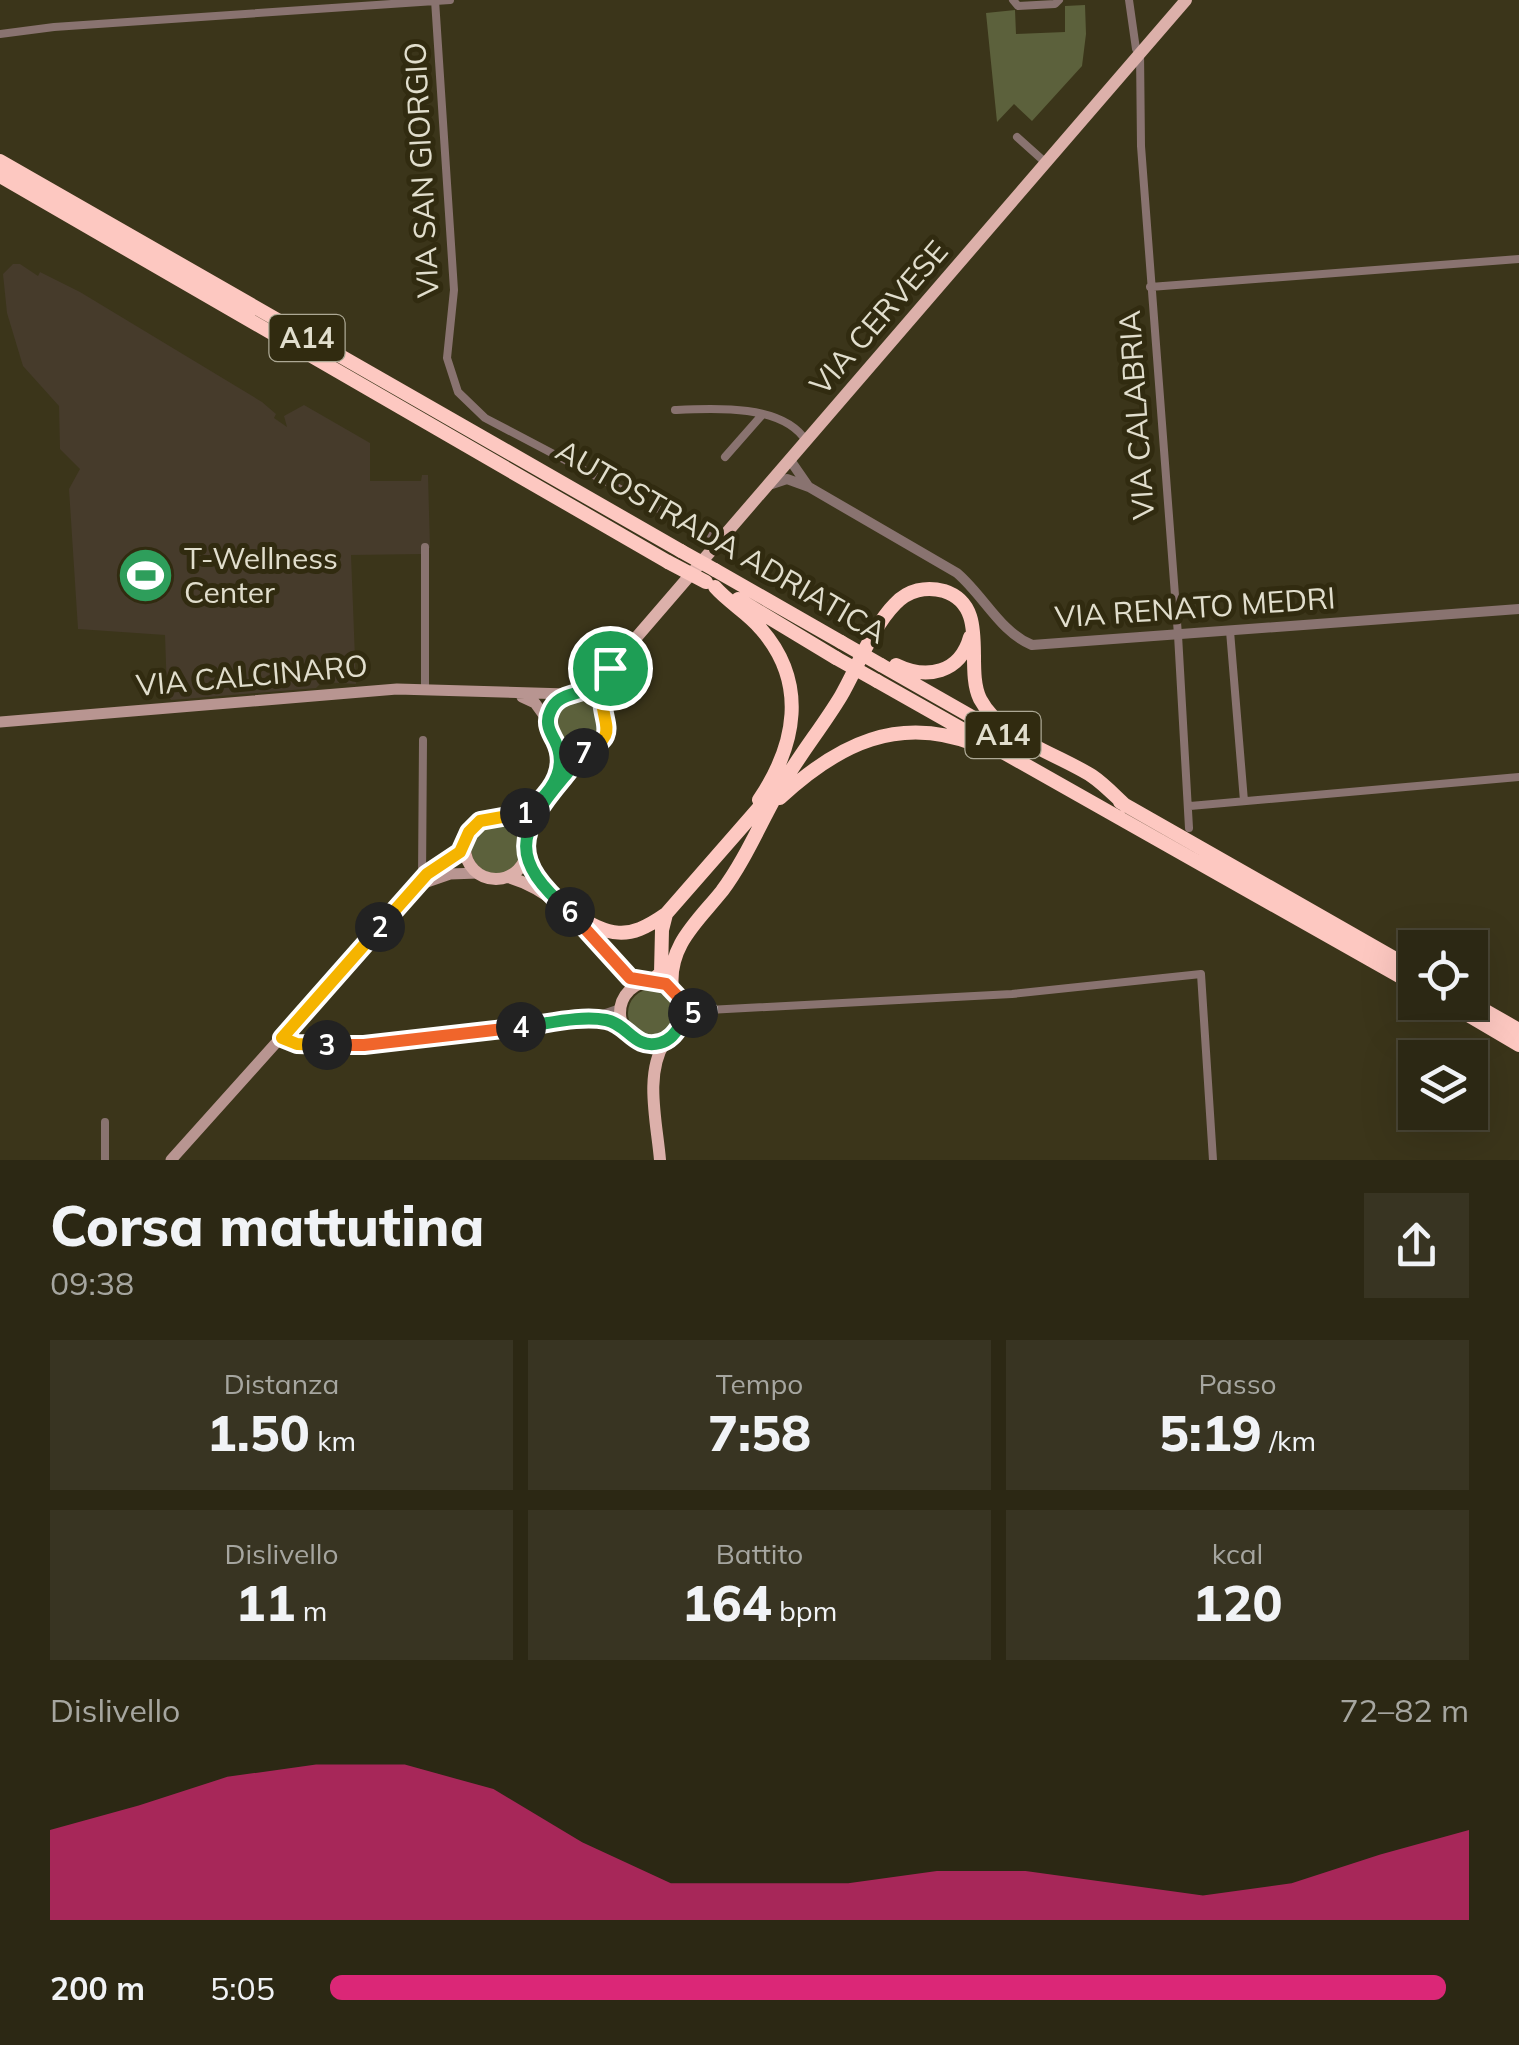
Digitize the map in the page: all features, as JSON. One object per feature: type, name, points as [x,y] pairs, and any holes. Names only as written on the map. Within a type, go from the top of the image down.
[{"type":"highway","name":"AUTOSTRADA ADRIATICA","points":[[0,160],[681,551],[712,580],[836,658],[1046,775],[1178,836]]},
{"type":"highway","name":"AUTOSTRADA ADRIATICA","points":[[0,176],[668,562],[754,591],[844,640],[1178,836],[1207,858],[1398,975]]},
{"type":"highway","points":[[571,913],[598,929],[619,934],[639,931],[666,914],[746,818],[777,773],[792,727],[794,702],[788,673],[760,628],[712,580]]},
{"type":"highway","points":[[677,995],[671,966],[676,952],[724,888],[784,781],[839,700],[895,604],[917,590],[945,592],[963,603],[973,627],[974,678],[992,718],[1095,777],[1126,806]]},
{"type":"highway","points":[[882,662],[915,672],[940,672],[961,657],[973,627]]},
{"type":"highway","points":[[769,808],[819,765],[870,739],[897,732],[951,735],[1031,772],[1046,775]]},
{"type":"highway","points":[[746,818],[784,781]]},
{"type":"highway","name":"AUTOSTRADA ADRIATICA","points":[[1207,858],[1398,961]]},
{"type":"highway","points":[[646,982],[661,973],[666,914]]},
{"type":"highway","points":[[1488,1012],[1519,1030]]},
{"type":"highway","points":[[1477,1020],[1519,1045]]},
{"type":"main road","name":"VIA CERVESE","points":[[574,694],[596,685],[1186,0]]},
{"type":"main road","name":"VIA CERVESE","points":[[602,704],[610,668]]},
{"type":"main road","name":"VIA CALCINARO","points":[[0,722],[425,689],[574,694]]},
{"type":"main road","points":[[419,884],[440,876],[478,873],[498,880],[522,866],[526,858],[526,837],[532,817],[559,770],[556,744],[536,702],[508,693]]},
{"type":"main road","points":[[505,818],[526,812],[600,743],[608,728],[602,704],[574,694],[554,705],[548,721]]},
{"type":"main road","points":[[556,744],[570,751],[586,752]]},
{"type":"main road","points":[[171,1160],[419,884],[453,859],[480,821],[496,816],[505,818],[514,822],[526,837]]},
{"type":"main road","points":[[465,843],[467,860],[478,873]]},
{"type":"main road","points":[[526,858],[547,892],[630,978],[677,995],[683,1018],[656,1060],[660,1160]]},
{"type":"main road","points":[[508,877],[547,892]]},
{"type":"main road","points":[[615,961],[623,1027],[636,1040],[654,1082]]},
{"type":"main road","points":[[622,1002],[646,982]]},
{"type":"main road","points":[[636,1040],[646,1044],[665,1042]]},
{"type":"street","points":[[0,34],[450,0]]},
{"type":"street","points":[[1013,0],[1018,6],[1055,4],[1059,0]]},
{"type":"street","name":"VIA CALABRIA","points":[[1129,0],[1136,49],[1140,52],[1138,87],[1150,288],[1190,806],[1178,836]]},
{"type":"street","name":"VIA SAN GIORGIO","points":[[435,1],[454,290],[447,358],[454,386],[467,404],[485,418],[719,542]]},
{"type":"street","points":[[1017,137],[1046,163]]},
{"type":"street","points":[[1150,288],[1519,259]]},
{"type":"street","points":[[675,410],[726,408],[762,415],[789,422],[806,441]]},
{"type":"street","points":[[725,457],[762,415]]},
{"type":"street","name":"VIA RENATO MEDRI","points":[[790,460],[809,487],[957,573],[1018,639],[1032,645],[1519,609]]},
{"type":"street","points":[[767,487],[788,479],[809,487]]},
{"type":"street","points":[[425,547],[425,689]]},
{"type":"street","points":[[1230,630],[1244,801]]},
{"type":"street","points":[[419,884],[424,859],[423,740]]},
{"type":"street","points":[[1190,806],[1519,777]]},
{"type":"street","points":[[424,859],[436,868]]},
{"type":"street","points":[[683,1018],[708,1010],[1012,994],[1201,974],[1214,1160]]},
{"type":"street","points":[[677,995],[708,1010]]},
{"type":"street","points":[[588,1019],[622,1002]]},
{"type":"street","points":[[282,1038],[297,1044],[364,1045],[588,1019],[610,1020],[623,1027]]},
{"type":"street","points":[[105,1122],[105,1160]]},
{"type":"shaded area","points":[[13,264],[20,264],[38,276],[40,272],[80,292],[262,402],[287,427],[284,416],[304,405],[370,443],[370,481],[421,481],[422,475],[428,475],[430,548],[423,548],[423,554],[351,555],[356,684],[322,682],[316,688],[171,700],[167,692],[165,635],[78,629],[69,489],[80,469],[60,449],[59,406],[23,366],[7,313],[3,274]]},
{"type":"green space","points":[[1085,5],[1082,66],[1032,121],[1014,104],[997,122],[986,13],[1015,10],[1016,34],[1065,32],[1065,6]]},
{"type":"green space","points":[[578,698],[595,705],[602,722],[595,739],[578,746],[561,739],[554,722],[561,705]]},
{"type":"green space","points":[[497,822],[515,830],[523,848],[515,866],[497,874],[479,866],[471,848],[479,830]]},
{"type":"green space","points":[[652,989],[669,996],[676,1013],[669,1030],[652,1037],[635,1030],[628,1013],[635,996]]},
{"type":"place","name":"T-Wellness Center","points":[[145,576]]},
{"type":"route","points":[[610,668],[596,685],[560,698],[550,712],[548,727],[560,763],[557,778],[545,796],[526,812],[486,818],[474,826],[460,852],[427,874],[282,1038],[297,1044],[364,1045],[602,1019],[623,1027],[636,1040],[656,1044],[672,1038],[683,1018],[708,1010],[682,1001],[666,984],[630,978],[547,892],[526,858],[528,826],[545,796],[577,759],[605,736],[608,720],[602,704],[610,668]]}]
